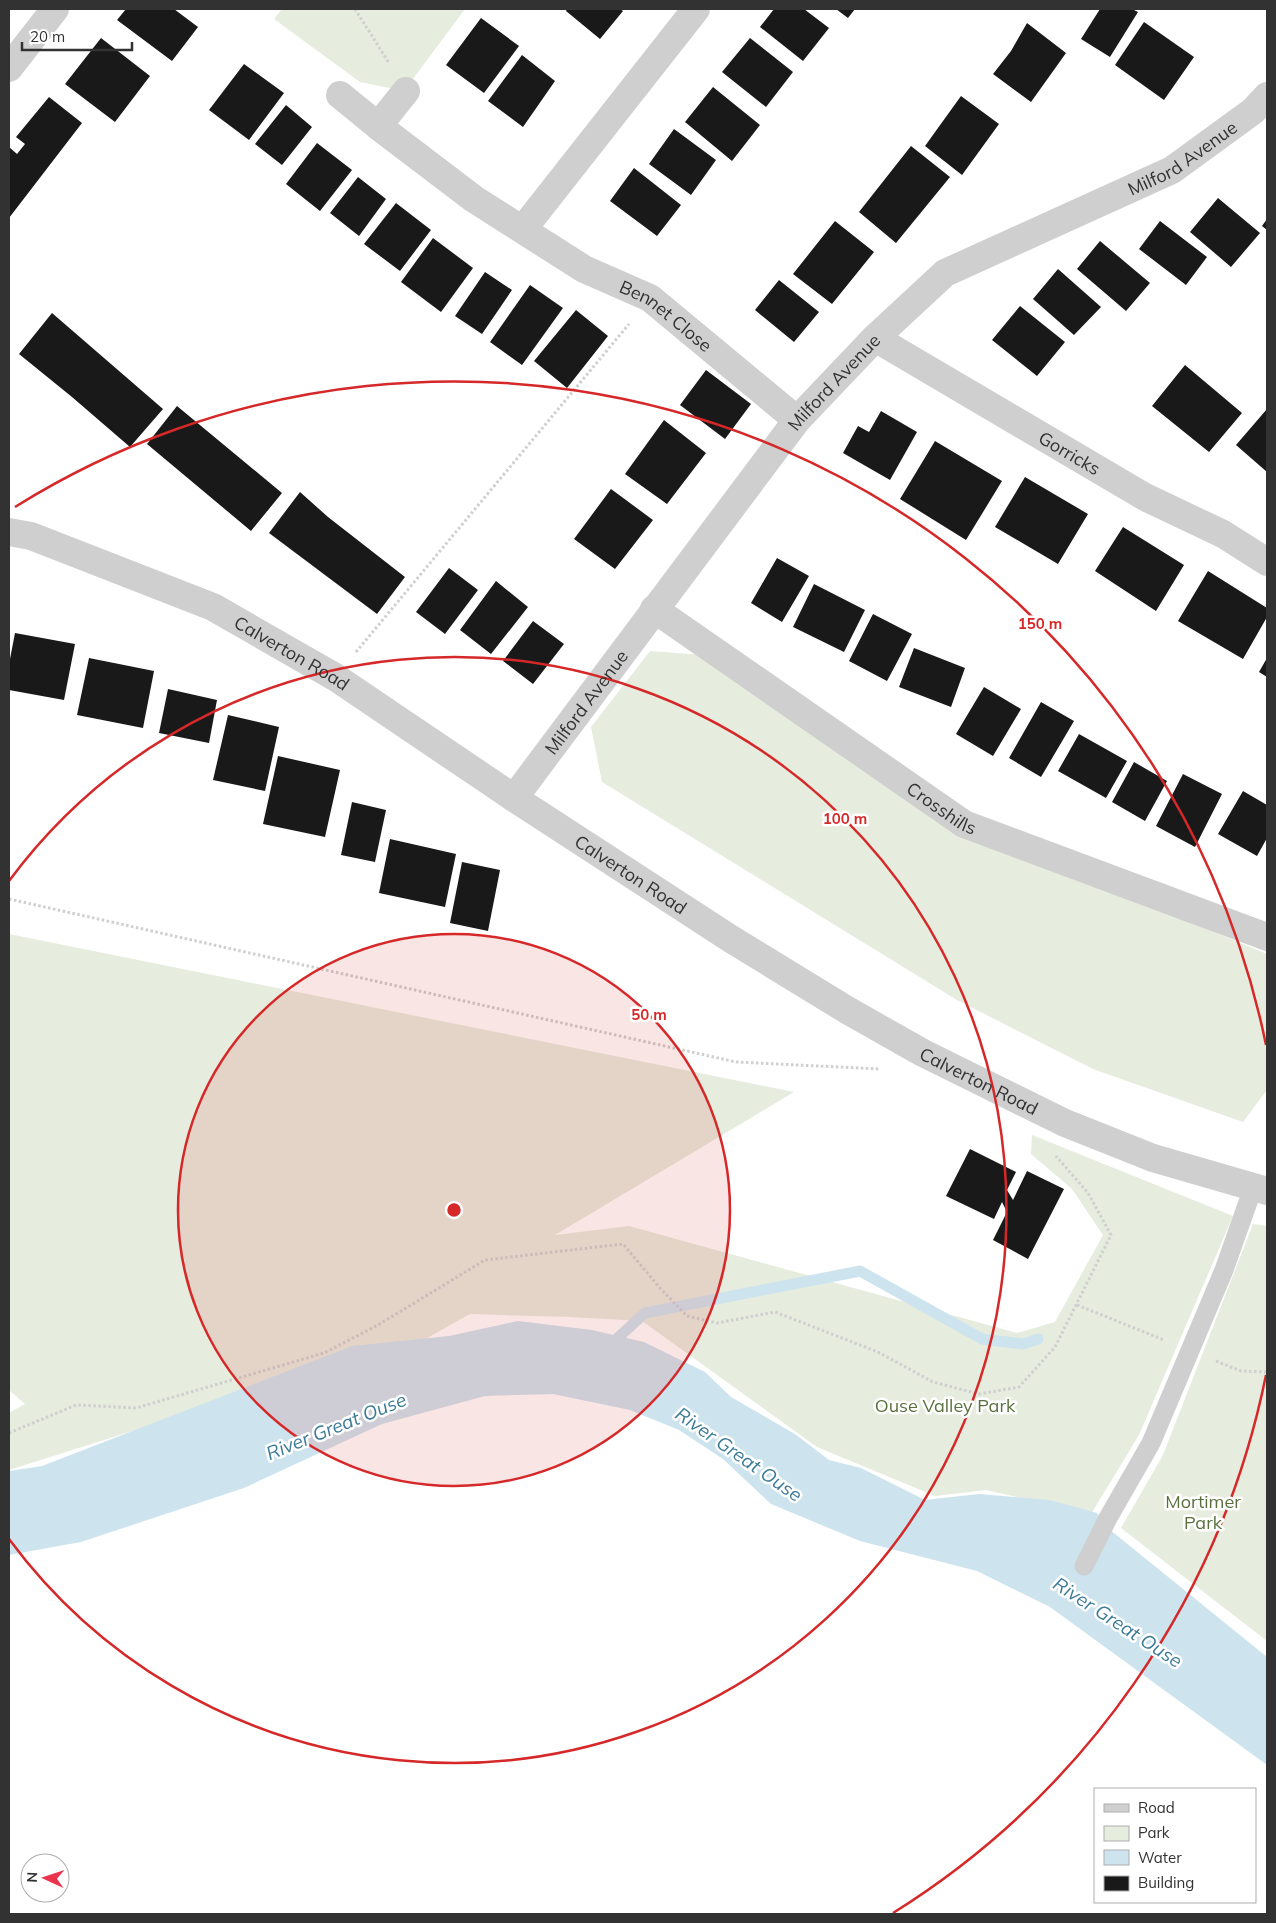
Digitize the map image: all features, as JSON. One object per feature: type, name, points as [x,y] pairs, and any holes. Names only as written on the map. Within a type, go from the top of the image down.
[{"type":"street","points":[[9,68],[56,9]]},
{"type":"street","points":[[523,229],[696,9]]},
{"type":"street","points":[[378,126],[406,91]]},
{"type":"street","name":"Bennet Close","points":[[340,94],[378,126],[474,199],[584,269],[650,298],[797,420]]},
{"type":"street","name":"Milford Avenue","points":[[514,798],[797,420],[875,338],[945,273],[1172,170],[1253,111],[1267,96]]},
{"type":"street","name":"Gorricks","points":[[875,338],[1145,497],[1223,534],[1267,562]]},
{"type":"street","name":"Calverton Road","points":[[9,532],[31,536],[213,607],[336,677],[514,798],[731,939],[847,1010],[923,1053],[1064,1123],[1153,1158],[1260,1190]]},
{"type":"street","name":"Crosshills","points":[[654,609],[964,824],[1267,937]]},
{"type":"lane","points":[[1084,1566],[1108,1518],[1151,1443],[1260,1190]]},
{"type":"path","points":[[355,9],[406,91]]},
{"type":"path","points":[[336,677],[650,298]]},
{"type":"path","points":[[9,899],[736,1062],[882,1069]]},
{"type":"path","points":[[9,1433],[76,1405],[136,1408],[324,1353],[378,1325],[485,1260],[623,1244],[659,1287],[687,1316],[717,1323],[775,1312],[878,1352],[933,1382],[979,1394],[1019,1387],[1055,1347],[1111,1235],[1088,1193],[1054,1154],[1039,1111]]},
{"type":"green space","points":[[282,9],[465,9],[404,91],[360,82],[274,19]]},
{"type":"green space","points":[[650,651],[704,655],[967,829],[1267,954],[1267,1090],[1243,1122],[1093,1069],[957,1000],[602,782],[591,727]]},
{"type":"green space","name":"Ouse Valley Park","points":[[9,934],[794,1092],[555,1235],[629,1226],[1017,1333],[1055,1322],[1103,1235],[1072,1189],[1031,1154],[1032,1135],[1233,1216],[1139,1435],[1091,1514],[986,1490],[935,1496],[817,1447],[642,1321],[569,1317],[470,1314],[397,1355],[215,1405],[9,1470],[9,1413],[25,1404],[9,1390]]},
{"type":"green space","name":"Mortimer Park","points":[[1253,1224],[1267,1226],[1267,1641],[1121,1528],[1163,1455]]},
{"type":"water","name":"River Great Ouse","points":[[518,1321],[592,1330],[644,1342],[705,1372],[731,1397],[795,1434],[829,1460],[861,1468],[925,1500],[979,1494],[1050,1500],[1097,1513],[1109,1529],[1267,1657],[1267,1765],[1050,1607],[977,1571],[860,1541],[771,1504],[723,1459],[679,1430],[630,1410],[553,1394],[485,1396],[382,1424],[244,1488],[81,1542],[9,1555],[9,1471],[42,1466],[352,1346],[449,1336]]},
{"type":"building","points":[[126,9],[174,9],[198,27],[172,61],[117,20]]},
{"type":"building","points":[[567,9],[620,9],[623,11],[600,39],[566,11]]},
{"type":"building","points":[[774,9],[804,9],[829,28],[803,61],[760,27]]},
{"type":"building","points":[[836,9],[855,9],[848,18]]},
{"type":"building","points":[[1100,9],[1132,9],[1138,12],[1110,57],[1081,39]]},
{"type":"building","points":[[481,18],[519,46],[484,93],[446,65]]},
{"type":"building","points":[[1144,22],[1194,57],[1164,100],[1115,65]]},
{"type":"building","points":[[1027,23],[1066,53],[1031,102],[993,74],[1011,51]]},
{"type":"building","points":[[101,38],[150,76],[115,122],[65,84]]},
{"type":"building","points":[[750,38],[793,72],[766,107],[722,72]]},
{"type":"building","points":[[522,55],[555,81],[523,127],[488,101]]},
{"type":"building","points":[[244,64],[284,93],[249,140],[209,110]]},
{"type":"building","points":[[713,87],[760,125],[732,161],[685,122]]},
{"type":"building","points":[[961,96],[999,124],[962,175],[925,146]]},
{"type":"building","points":[[49,97],[82,123],[9,218],[9,147],[17,154],[25,144],[16,137]]},
{"type":"building","points":[[286,105],[312,127],[282,165],[255,144]]},
{"type":"building","points":[[674,129],[716,160],[691,195],[649,164]]},
{"type":"building","points":[[317,143],[352,170],[320,211],[286,184]]},
{"type":"building","points":[[911,146],[950,177],[896,243],[859,212]]},
{"type":"building","points":[[634,168],[681,205],[657,236],[610,201]]},
{"type":"building","points":[[358,177],[386,199],[359,236],[330,213]]},
{"type":"building","points":[[1218,198],[1260,233],[1231,267],[1190,232]]},
{"type":"building","points":[[396,203],[431,230],[400,271],[364,244]]},
{"type":"building","points":[[1267,219],[1267,230],[1262,226]]},
{"type":"building","points":[[835,221],[874,252],[832,304],[793,274]]},
{"type":"building","points":[[1160,221],[1207,257],[1186,285],[1139,249]]},
{"type":"building","points":[[433,238],[473,268],[441,312],[401,282]]},
{"type":"building","points":[[1100,241],[1150,283],[1126,311],[1077,269]]},
{"type":"building","points":[[1058,269],[1101,307],[1074,335],[1033,299]]},
{"type":"building","points":[[485,272],[512,290],[482,334],[455,316]]},
{"type":"building","points":[[779,280],[819,312],[794,342],[755,310]]},
{"type":"building","points":[[530,285],[563,308],[522,365],[490,342]]},
{"type":"building","points":[[1020,306],[1065,342],[1037,376],[992,340]]},
{"type":"building","points":[[576,310],[608,336],[567,388],[534,361]]},
{"type":"building","points":[[52,313],[163,409],[130,447],[19,354]]},
{"type":"building","points":[[1185,365],[1242,413],[1209,452],[1152,406]]},
{"type":"building","points":[[706,370],[751,404],[725,439],[680,405]]},
{"type":"building","points":[[177,406],[282,493],[251,531],[147,444]]},
{"type":"building","points":[[1267,409],[1267,472],[1236,445]]},
{"type":"building","points":[[881,411],[917,432],[890,480],[843,453],[858,426],[869,432]]},
{"type":"building","points":[[664,420],[706,453],[667,504],[625,474]]},
{"type":"building","points":[[935,441],[1002,481],[966,540],[900,499]]},
{"type":"building","points":[[1025,477],[1088,514],[1058,564],[995,527]]},
{"type":"building","points":[[611,489],[653,520],[615,569],[574,539]]},
{"type":"building","points":[[300,492],[328,517],[405,577],[377,614],[269,533]]},
{"type":"building","points":[[1123,527],[1184,565],[1156,611],[1095,571]]},
{"type":"building","points":[[777,558],[809,576],[782,622],[751,603]]},
{"type":"building","points":[[449,568],[478,590],[445,634],[416,612]]},
{"type":"building","points":[[1208,571],[1267,608],[1267,617],[1243,659],[1178,621]]},
{"type":"building","points":[[496,581],[528,607],[491,654],[460,630]]},
{"type":"building","points":[[814,584],[865,610],[844,652],[793,627]]},
{"type":"building","points":[[873,614],[912,634],[887,681],[849,661]]},
{"type":"building","points":[[533,621],[564,644],[533,684],[503,661]]},
{"type":"building","points":[[15,633],[75,644],[64,700],[9,690],[9,664]]},
{"type":"building","points":[[914,648],[965,668],[951,707],[899,687]]},
{"type":"building","points":[[89,658],[154,671],[143,728],[77,715]]},
{"type":"building","points":[[1267,658],[1267,677],[1259,672]]},
{"type":"building","points":[[984,687],[1021,709],[993,756],[956,734]]},
{"type":"building","points":[[168,689],[217,700],[209,743],[159,733]]},
{"type":"building","points":[[1041,702],[1074,721],[1041,777],[1009,758]]},
{"type":"building","points":[[228,715],[279,727],[265,791],[213,780]]},
{"type":"building","points":[[1079,734],[1127,761],[1106,798],[1058,771]]},
{"type":"building","points":[[278,756],[340,770],[325,837],[263,824]]},
{"type":"building","points":[[1134,762],[1167,781],[1145,821],[1112,802]]},
{"type":"building","points":[[1183,774],[1222,794],[1195,847],[1156,826]]},
{"type":"building","points":[[1243,791],[1267,805],[1267,838],[1257,856],[1218,834]]},
{"type":"building","points":[[352,802],[386,810],[375,862],[341,855]]},
{"type":"building","points":[[390,839],[456,854],[445,907],[379,893]]},
{"type":"building","points":[[462,862],[500,870],[488,931],[450,923]]},
{"type":"building","points":[[970,1149],[1016,1172],[1007,1190],[1013,1200],[1027,1171],[1064,1189],[1028,1259],[993,1240],[1007,1212],[1002,1202],[994,1219],[946,1196]]},
{"type":"waterway","points":[[610,1345],[645,1313],[860,1271],[982,1339],[1023,1344],[1038,1339]]}]
